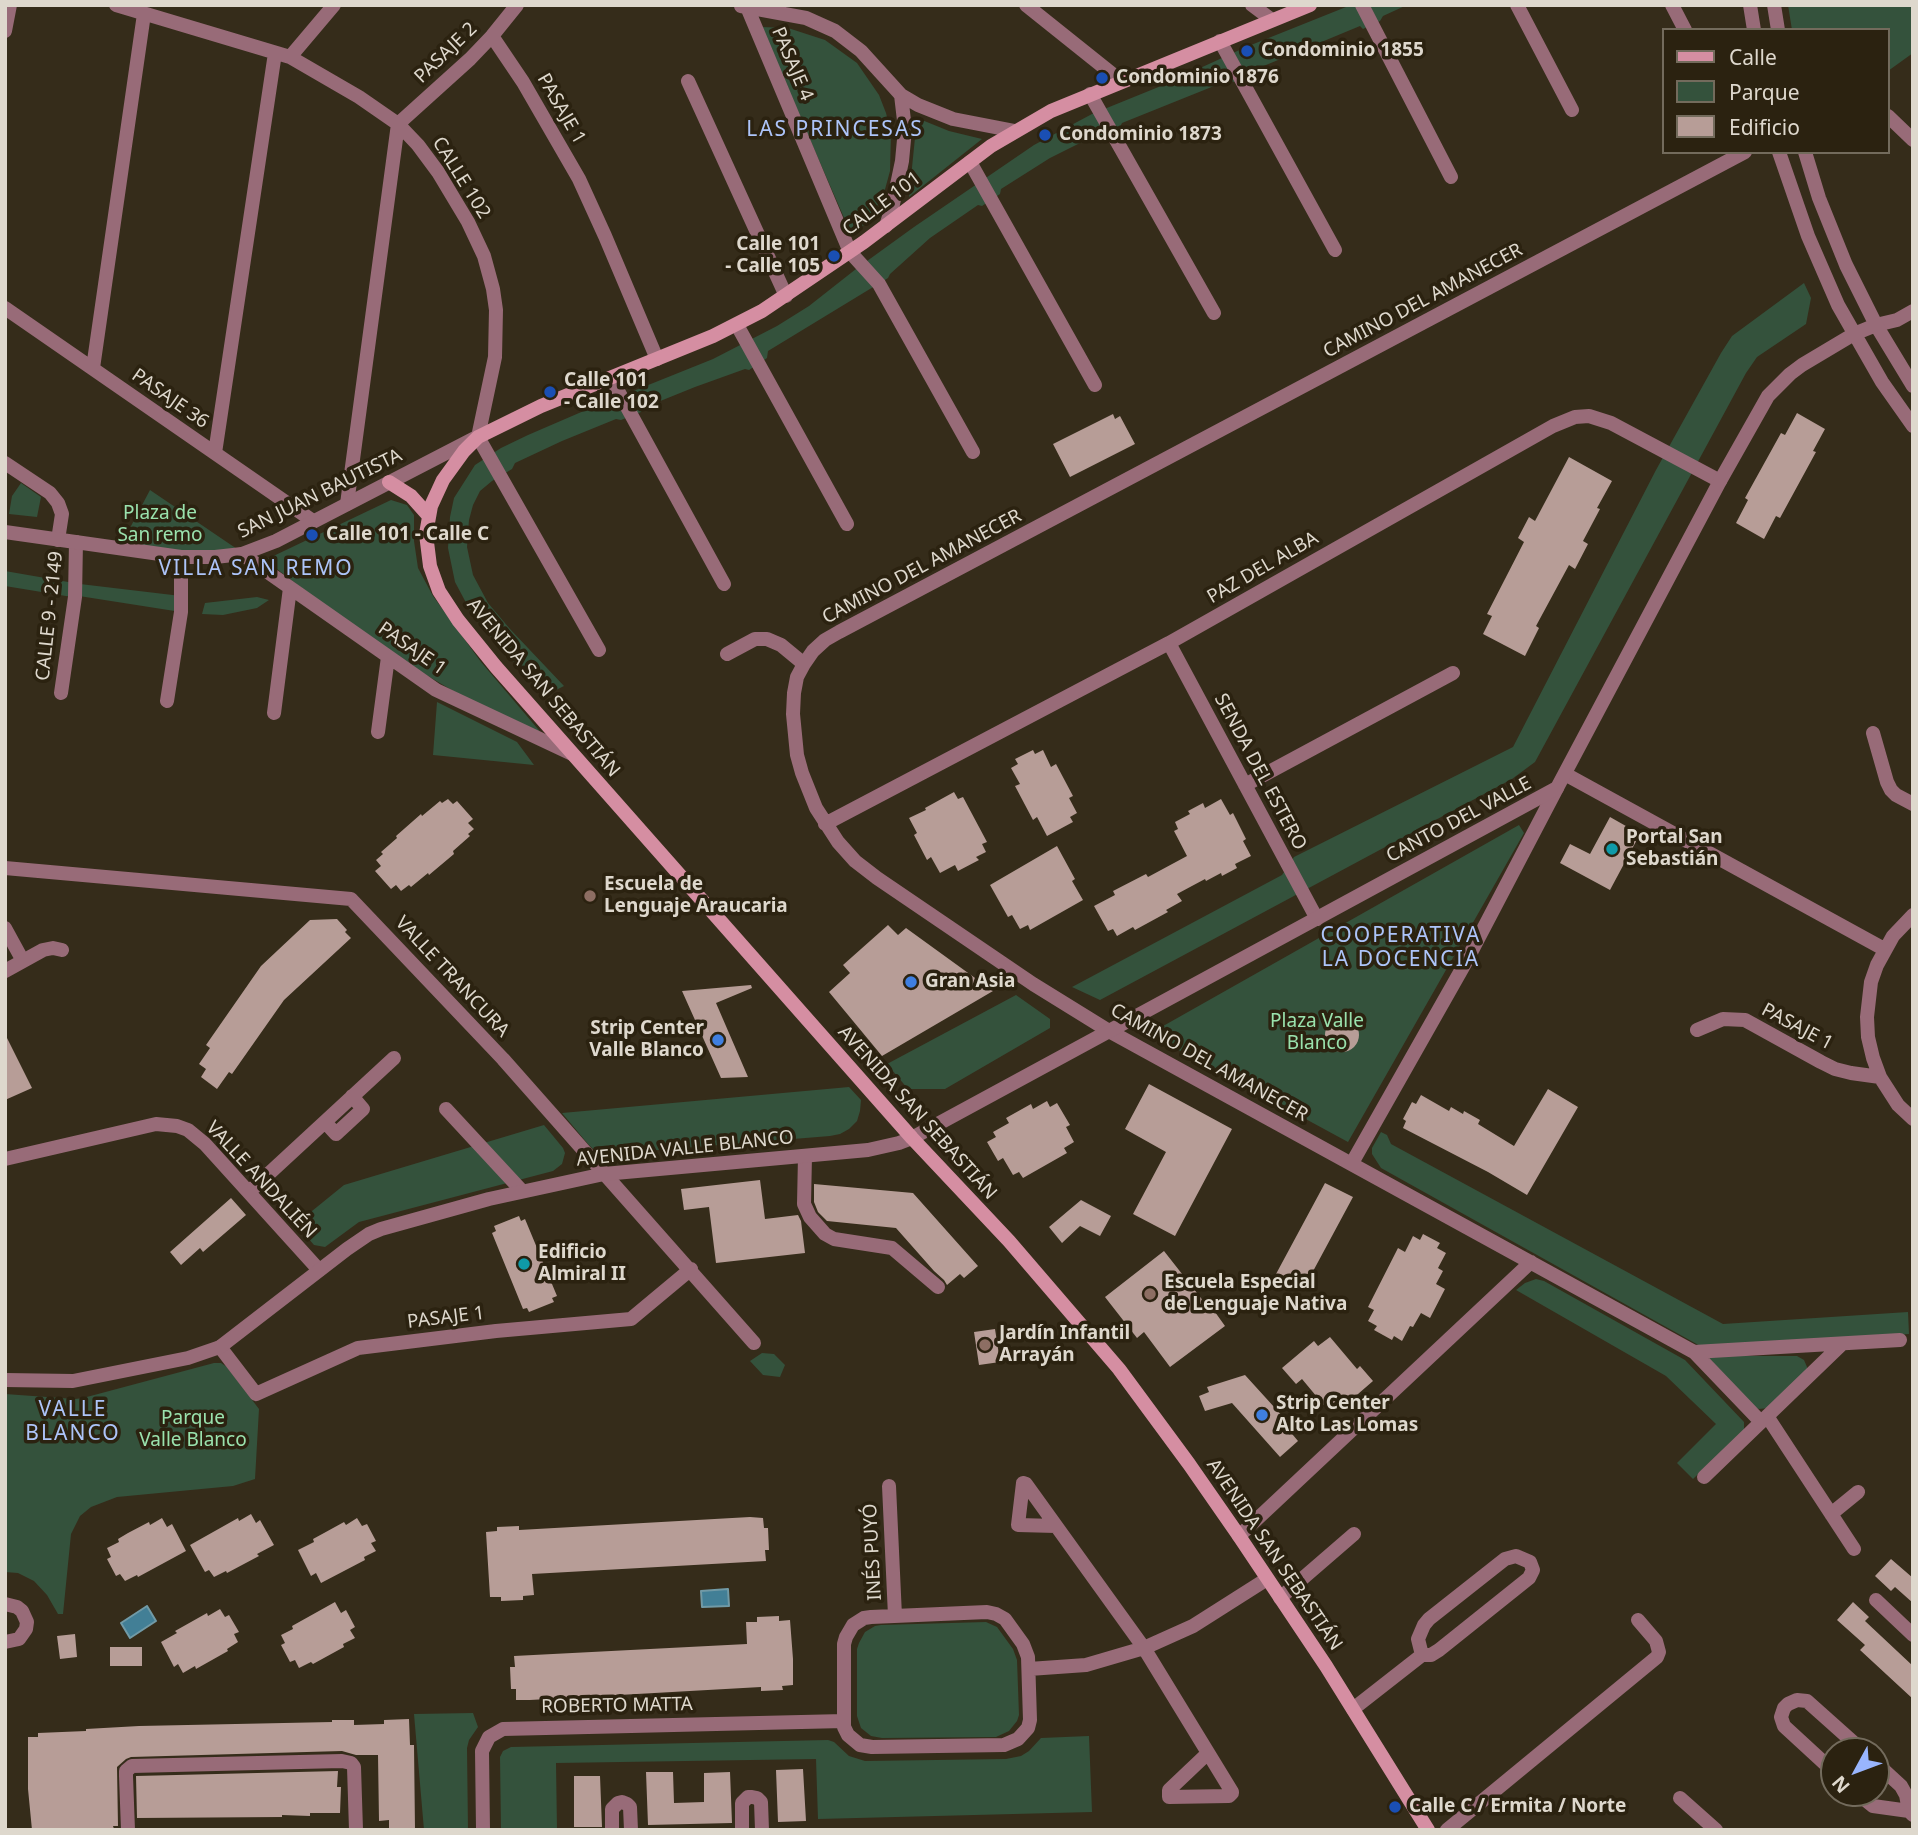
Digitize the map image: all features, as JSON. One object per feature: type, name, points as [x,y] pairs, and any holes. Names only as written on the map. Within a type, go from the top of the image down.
[{"type":"main road","name":"CALLE 101","points":[[478,437],[541,406],[737,325],[786,296],[850,252],[1015,131],[1051,111],[1310,5]]},
{"type":"main road","name":"AVENIDA SAN SEBASTIÁN","points":[[478,437],[452,465],[428,515],[426,534],[430,566],[439,591],[458,620],[572,754],[912,1138],[1009,1241],[1095,1339],[1147,1405],[1239,1536],[1353,1709],[1428,1830]]},
{"type":"main road","points":[[390,482],[411,496],[428,515]]},
{"type":"street","points":[[5,31],[10,5]]},
{"type":"street","name":"CALLE 102","points":[[116,5],[283,55],[350,91],[398,124],[418,145],[454,197],[484,256],[493,289],[496,310],[495,357],[478,437]]},
{"type":"street","points":[[215,453],[283,55],[334,5]]},
{"type":"street","name":"PASAJE 2","points":[[398,124],[470,59],[517,5]]},
{"type":"street","points":[[1027,5],[1121,81]]},
{"type":"street","points":[[1252,5],[1272,20]]},
{"type":"street","points":[[1362,5],[1451,177]]},
{"type":"street","points":[[1517,5],[1572,110]]},
{"type":"street","points":[[1672,5],[1684,28]]},
{"type":"street","points":[[1750,5],[1754,28]]},
{"type":"street","points":[[1774,5],[1778,28]]},
{"type":"street","points":[[743,6],[806,18],[835,31],[861,51],[901,95],[926,109],[953,119],[1015,131]]},
{"type":"street","name":"PASAJE 4","points":[[743,6],[850,252],[879,284],[972,452]]},
{"type":"street","points":[[93,368],[144,14]]},
{"type":"street","name":"PASAJE 1","points":[[492,36],[530,93],[579,179],[606,236],[657,359]]},
{"type":"street","points":[[1220,41],[1335,250]]},
{"type":"street","points":[[688,82],[786,296]]},
{"type":"street","points":[[1090,94],[1213,313]]},
{"type":"street","points":[[886,226],[902,160],[905,129],[901,95]]},
{"type":"street","points":[[1890,118],[1913,139]]},
{"type":"street","points":[[347,504],[398,124]]},
{"type":"street","name":"CAMINO DEL AMANECER","points":[[1741,154],[825,640],[813,651],[797,677],[794,693],[794,735],[802,773],[825,824],[855,861],[877,878],[1033,984],[1109,1031],[1694,1352],[1764,1419],[1854,1549]]},
{"type":"street","points":[[1780,154],[1812,247],[1854,334],[1893,399],[1913,426]]},
{"type":"street","points":[[1806,154],[1819,198],[1861,298],[1913,386]]},
{"type":"street","points":[[970,162],[1095,386]]},
{"type":"street","name":"PASAJE 36","points":[[5,308],[313,521]]},
{"type":"street","name":"CANTO DEL VALLE","points":[[912,1138],[1557,789],[1720,481],[1760,411],[1779,384],[1802,365],[1854,334],[1897,320],[1913,311]]},
{"type":"street","points":[[737,325],[847,524]]},
{"type":"street","points":[[611,378],[724,584]]},
{"type":"street","name":"PAZ DEL ALBA","points":[[825,824],[1169,643],[1553,426],[1575,417],[1589,416],[1611,423],[1720,481]]},
{"type":"street","points":[[478,437],[599,650]]},
{"type":"street","name":"SAN JUAN BAUTISTA","points":[[5,532],[181,557],[242,554],[259,548],[478,437]]},
{"type":"street","points":[[5,463],[50,493],[58,503],[62,514],[58,540]]},
{"type":"street","name":"CALLE 9 - 2149","points":[[61,693],[75,597],[76,542]]},
{"type":"street","name":"PASAJE 1","points":[[242,554],[436,690],[572,754]]},
{"type":"street","points":[[167,701],[181,612],[181,557]]},
{"type":"street","points":[[274,713],[290,588]]},
{"type":"street","points":[[727,654],[755,639],[767,639],[781,645],[804,664]]},
{"type":"street","name":"SENDA DEL ESTERO","points":[[1169,643],[1317,919]]},
{"type":"street","points":[[379,732],[388,657]]},
{"type":"street","points":[[1245,785],[1453,673]]},
{"type":"street","points":[[1872,733],[1891,790],[1913,804]]},
{"type":"street","points":[[1565,775],[1884,949]]},
{"type":"street","points":[[1352,1163],[1466,960],[1557,789]]},
{"type":"street","name":"VALLE TRANCURA","points":[[5,868],[351,899],[503,1059],[754,1343]]},
{"type":"street","points":[[1913,915],[1884,949],[1871,982],[1867,1017],[1868,1037],[1880,1077],[1898,1105],[1913,1119]]},
{"type":"street","points":[[5,928],[23,961]]},
{"type":"street","points":[[5,971],[48,949],[62,950]]},
{"type":"street","name":"PASAJE 1","points":[[1697,1030],[1723,1019],[1745,1020],[1835,1069],[1880,1077]]},
{"type":"street","points":[[249,1192],[325,1122],[335,1134],[363,1109],[352,1096],[394,1058]]},
{"type":"street","points":[[446,1109],[522,1191]]},
{"type":"street","name":"VALLE ANDALIÉN","points":[[5,1159],[156,1124],[188,1130],[197,1136],[319,1270]]},
{"type":"street","name":"AVENIDA VALLE BLANCO","points":[[5,1380],[73,1381],[188,1358],[220,1347],[358,1240],[381,1229],[522,1191],[604,1174],[878,1149],[912,1138]]},
{"type":"street","points":[[805,1156],[804,1204],[810,1217],[825,1234],[834,1239],[892,1248],[939,1287]]},
{"type":"street","points":[[1239,1536],[1531,1262]]},
{"type":"street","name":"PASAJE 1","points":[[220,1347],[256,1394],[358,1348],[496,1331],[631,1319],[691,1269]]},
{"type":"street","points":[[1694,1352],[1900,1340]]},
{"type":"street","points":[[1704,1477],[1841,1345]]},
{"type":"street","name":"INÉS PUYÓ","points":[[889,1486],[895,1616]]},
{"type":"street","points":[[1831,1514],[1858,1492]]},
{"type":"street","points":[[1056,1526],[1144,1648],[1208,1753]]},
{"type":"street","points":[[1280,1598],[1354,1534]]},
{"type":"street","points":[[1353,1709],[1422,1655],[1431,1655],[1439,1650],[1529,1578],[1533,1570],[1530,1562],[1516,1556],[1505,1559],[1430,1619],[1418,1639],[1422,1655]]},
{"type":"street","points":[[1029,1669],[1086,1665],[1144,1648],[1193,1626],[1267,1579]]},
{"type":"street","points":[[1876,1600],[1913,1635]]},
{"type":"street","points":[[5,1604],[22,1611],[27,1622],[19,1639],[5,1642]]},
{"type":"street","points":[[987,1612],[996,1614],[1005,1619],[1023,1644],[1029,1669],[1030,1720],[1024,1734],[1011,1743],[866,1746],[848,1735],[844,1721],[844,1644],[853,1625],[864,1618],[987,1612]]},
{"type":"street","points":[[1447,1830],[1657,1657],[1659,1652],[1656,1642],[1638,1620]]},
{"type":"street","points":[[1820,1759],[1784,1726],[1781,1717],[1788,1704],[1797,1700],[1807,1701],[1847,1737]]},
{"type":"street","name":"ROBERTO MATTA","points":[[483,1830],[482,1751],[489,1737],[503,1728],[844,1721]]},
{"type":"street","points":[[128,1830],[126,1776],[132,1766],[347,1761],[354,1768],[356,1830]]},
{"type":"street","points":[[1878,1807],[1911,1813],[1901,1786],[1890,1776]]},
{"type":"street","points":[[742,1830],[742,1803],[752,1797],[761,1802],[762,1830]]},
{"type":"street","points":[[1681,1798],[1716,1830]]},
{"type":"street","points":[[612,1830],[612,1809],[622,1802],[630,1807],[631,1830]]},
{"type":"green space","points":[[1351,5],[1407,5],[1363,29],[1360,26],[1254,70],[1234,82],[1229,80],[1122,123],[1120,127],[1101,136],[1096,135],[1050,158],[1001,189],[1000,194],[982,206],[978,205],[930,238],[888,278],[768,351],[767,358],[749,370],[745,369],[695,387],[643,408],[641,412],[562,441],[515,463],[512,469],[480,491],[469,520],[467,547],[473,575],[488,603],[564,686],[546,695],[472,614],[455,582],[448,548],[454,498],[475,465],[528,435],[713,359],[777,326],[1034,145],[1092,114]]},
{"type":"green space","points":[[1788,5],[1913,5],[1913,53],[1890,70],[1890,28],[1792,28]]},
{"type":"green space","points":[[761,27],[788,28],[825,40],[857,63],[879,95],[891,133],[890,171],[884,193],[876,208],[852,236]]},
{"type":"green space","points":[[917,118],[949,131],[982,139],[909,197]]},
{"type":"green space","points":[[1804,283],[1811,298],[1806,324],[1757,357],[1746,373],[1535,762],[1512,779],[1100,1000],[1072,987],[1282,875],[1294,857],[1513,747],[1656,470],[1721,353],[1732,336]]},
{"type":"green space","points":[[21,483],[41,497],[37,517],[9,514],[12,496]]},
{"type":"green space","name":"Plaza de San remo","points":[[150,490],[240,551],[212,555],[122,543]]},
{"type":"green space","points":[[391,500],[407,505],[414,515],[418,568],[433,596],[481,662],[543,735],[472,702],[411,666],[348,623],[265,560]]},
{"type":"green space","points":[[5,571],[74,583],[72,597],[5,586]]},
{"type":"green space","points":[[80,584],[181,596],[181,612],[79,596]]},
{"type":"green space","points":[[257,597],[269,600],[257,608],[223,615],[202,614],[205,603]]},
{"type":"green space","points":[[437,702],[517,742],[534,765],[433,755]]},
{"type":"green space","name":"Plaza Valle Blanco","points":[[1519,825],[1524,833],[1348,1142],[1149,1034]]},
{"type":"green space","points":[[1016,995],[1050,1019],[1050,1028],[945,1089],[908,1089],[887,1064]]},
{"type":"green space","points":[[849,1087],[861,1100],[857,1121],[840,1134],[830,1136],[609,1154],[594,1150],[562,1113]]},
{"type":"green space","points":[[544,1125],[565,1153],[562,1164],[553,1171],[359,1222],[325,1247],[314,1245],[296,1224],[344,1185]]},
{"type":"green space","points":[[1381,1132],[1387,1135],[1391,1144],[1723,1324],[1908,1312],[1909,1334],[1702,1347],[1381,1168],[1372,1154],[1372,1148]]},
{"type":"green space","points":[[1536,1279],[1685,1360],[1744,1422],[1744,1430],[1693,1479],[1677,1463],[1716,1424],[1666,1376],[1516,1290]]},
{"type":"green space","points":[[762,1353],[774,1354],[785,1365],[780,1377],[763,1375],[750,1361]]},
{"type":"green space","points":[[1797,1356],[1804,1360],[1807,1371],[1768,1408],[1759,1409],[1754,1407],[1709,1358]]},
{"type":"green space","name":"Parque Valle Blanco","points":[[214,1363],[227,1367],[259,1409],[255,1479],[233,1486],[117,1497],[91,1507],[80,1516],[71,1534],[63,1614],[58,1614],[47,1595],[34,1581],[18,1573],[5,1572],[5,1394],[83,1398]]},
{"type":"green space","points":[[986,1622],[997,1627],[1013,1649],[1017,1660],[1019,1715],[1009,1731],[996,1737],[882,1738],[871,1736],[861,1728],[857,1716],[857,1649],[865,1632],[881,1625]]},
{"type":"green space","points":[[473,1713],[478,1727],[467,1748],[468,1830],[424,1830],[414,1714]]},
{"type":"green space","points":[[1089,1736],[1092,1812],[818,1819],[816,1759],[556,1763],[557,1830],[501,1830],[500,1757],[503,1751],[511,1747],[828,1740],[849,1756],[865,1761],[1006,1759],[1021,1756],[1041,1738]]},
{"type":"water","points":[[728,1589],[729,1606],[702,1607],[701,1591]]},
{"type":"water","points":[[147,1606],[156,1621],[130,1638],[121,1623]]},
{"type":"building","points":[[1797,413],[1825,429],[1813,451],[1816,452],[1780,518],[1776,516],[1764,539],[1736,523],[1748,500],[1745,498],[1781,433],[1785,435]]},
{"type":"building","points":[[1113,414],[1115,419],[1120,416],[1135,444],[1070,477],[1053,444]]},
{"type":"building","points":[[1569,457],[1612,481],[1583,541],[1588,544],[1575,569],[1569,565],[1536,626],[1539,628],[1525,656],[1483,634],[1492,616],[1487,614],[1524,542],[1518,538],[1529,517],[1535,521]]},
{"type":"building","points":[[1033,750],[1035,754],[1043,750],[1051,767],[1056,764],[1073,796],[1069,798],[1077,813],[1070,817],[1073,822],[1047,836],[1037,817],[1033,820],[1015,786],[1020,784],[1011,768],[1018,764],[1015,759]]},
{"type":"building","points":[[954,792],[958,799],[963,797],[987,842],[982,844],[986,852],[976,857],[979,860],[958,871],[955,865],[940,873],[931,857],[927,860],[914,835],[917,833],[909,818]]},
{"type":"building","points":[[448,799],[453,804],[457,801],[473,819],[468,823],[474,829],[468,834],[470,836],[429,875],[428,873],[411,887],[409,885],[401,891],[396,885],[391,889],[375,871],[381,866],[376,860],[383,854],[381,852],[421,814],[422,816],[440,801],[442,803]]},
{"type":"building","points":[[1221,799],[1230,815],[1233,813],[1251,856],[1235,864],[1237,868],[1222,876],[1221,873],[1206,881],[1205,879],[1177,894],[1182,901],[1135,930],[1133,927],[1117,936],[1113,929],[1108,931],[1094,906],[1115,895],[1113,891],[1146,874],[1148,877],[1187,856],[1174,831],[1178,829],[1175,822],[1203,803],[1205,808]]},
{"type":"building","name":"Portal San Sebastián","points":[[1610,817],[1640,834],[1610,890],[1560,863],[1570,844],[1590,854]]},
{"type":"building","points":[[1057,846],[1083,900],[1030,930],[1028,925],[1020,929],[1012,915],[1008,917],[990,885]]},
{"type":"building","points":[[337,919],[351,938],[284,1000],[232,1074],[229,1072],[217,1089],[201,1077],[206,1069],[199,1064],[210,1048],[206,1045],[261,966],[310,920]]},
{"type":"building","name":"Gran Asia","points":[[888,925],[898,935],[906,928],[993,991],[882,1056],[829,992],[850,973],[843,965]]},
{"type":"building","name":"Strip Center Valle Blanco","points":[[751,985],[752,988],[716,1003],[748,1077],[721,1078],[682,991]]},
{"type":"building","points":[[1342,1018],[1354,1023],[1359,1035],[1354,1047],[1342,1052],[1330,1047],[1325,1035],[1330,1023]]},
{"type":"building","points":[[5,1034],[32,1088],[5,1100]]},
{"type":"building","points":[[1149,1084],[1232,1129],[1175,1236],[1133,1214],[1166,1152],[1125,1129]]},
{"type":"building","points":[[1548,1089],[1578,1107],[1527,1195],[1403,1128],[1406,1121],[1403,1119],[1412,1102],[1416,1104],[1421,1095],[1449,1111],[1451,1107],[1463,1114],[1464,1111],[1480,1120],[1478,1124],[1514,1146]]},
{"type":"building","points":[[1047,1101],[1050,1107],[1057,1103],[1070,1125],[1066,1127],[1074,1142],[1064,1148],[1067,1153],[1023,1178],[1019,1172],[1013,1175],[1003,1158],[998,1161],[987,1142],[996,1137],[993,1132],[1009,1123],[1006,1118],[1031,1104],[1033,1109]]},
{"type":"building","points":[[760,1180],[765,1219],[798,1215],[805,1253],[716,1263],[709,1207],[684,1210],[681,1189]]},
{"type":"building","points":[[1325,1183],[1353,1197],[1304,1288],[1276,1274]]},
{"type":"building","points":[[814,1184],[913,1193],[978,1266],[964,1278],[960,1274],[947,1285],[896,1228],[827,1221],[818,1212],[814,1202]]},
{"type":"building","points":[[231,1198],[246,1215],[203,1252],[200,1248],[181,1265],[170,1252]]},
{"type":"building","points":[[1081,1200],[1111,1216],[1100,1236],[1080,1226],[1062,1243],[1049,1227]]},
{"type":"building","name":"Edificio Almiral II","points":[[519,1216],[521,1221],[525,1219],[557,1296],[552,1298],[554,1302],[529,1312],[527,1308],[523,1309],[492,1233],[496,1231],[494,1226]]},
{"type":"building","points":[[1423,1234],[1440,1243],[1437,1248],[1446,1253],[1438,1268],[1443,1271],[1436,1284],[1445,1289],[1430,1318],[1421,1313],[1402,1341],[1394,1336],[1392,1340],[1374,1330],[1377,1326],[1368,1321],[1374,1310],[1368,1307],[1398,1248],[1405,1252],[1413,1236],[1420,1240]]},
{"type":"building","points":[[1164,1251],[1225,1326],[1170,1367],[1144,1332],[1137,1338],[1105,1297]]},
{"type":"building","points":[[995,1329],[1000,1362],[979,1365],[974,1332]]},
{"type":"building","points":[[1330,1337],[1357,1369],[1360,1366],[1373,1381],[1343,1407],[1337,1400],[1327,1409],[1302,1379],[1296,1384],[1282,1368],[1314,1341],[1318,1346]]},
{"type":"building","name":"Strip Center Alto Las Lomas","points":[[1245,1375],[1285,1419],[1282,1422],[1298,1441],[1280,1457],[1232,1403],[1205,1411],[1199,1396],[1209,1392],[1207,1387]]},
{"type":"building","points":[[251,1514],[256,1523],[260,1520],[274,1545],[227,1573],[226,1571],[214,1577],[209,1570],[205,1572],[190,1545],[238,1518],[239,1521]]},
{"type":"building","points":[[162,1518],[167,1527],[172,1524],[186,1551],[138,1577],[137,1575],[125,1581],[120,1574],[116,1576],[107,1559],[111,1557],[107,1548],[128,1533]]},
{"type":"building","points":[[357,1518],[362,1526],[367,1524],[376,1541],[371,1543],[376,1551],[364,1557],[365,1560],[321,1583],[316,1573],[311,1576],[298,1550],[344,1522],[346,1525]]},
{"type":"building","points":[[763,1518],[764,1528],[768,1528],[769,1550],[765,1550],[766,1561],[532,1574],[534,1595],[523,1596],[523,1600],[501,1601],[501,1597],[490,1597],[486,1532],[497,1531],[497,1527],[519,1526],[519,1530]]},
{"type":"building","points":[[1891,1559],[1913,1578],[1913,1603],[1895,1587],[1891,1591],[1875,1576]]},
{"type":"building","points":[[335,1602],[341,1613],[346,1610],[355,1627],[350,1630],[355,1638],[313,1664],[311,1662],[299,1668],[295,1660],[290,1662],[281,1645],[285,1643],[281,1635]]},
{"type":"building","points":[[1853,1602],[1869,1617],[1865,1621],[1913,1666],[1913,1699],[1860,1650],[1865,1645],[1837,1620]]},
{"type":"building","points":[[220,1609],[225,1617],[229,1615],[239,1632],[234,1634],[238,1642],[227,1649],[228,1651],[196,1669],[195,1666],[183,1673],[178,1664],[174,1667],[161,1642],[207,1613],[208,1616]]},
{"type":"building","points":[[779,1616],[779,1621],[790,1620],[793,1659],[793,1685],[782,1686],[783,1690],[761,1691],[761,1687],[516,1700],[516,1689],[511,1689],[510,1667],[515,1667],[514,1656],[747,1644],[746,1622],[757,1622],[757,1617]]},
{"type":"building","points":[[75,1634],[77,1657],[60,1659],[57,1636]]},
{"type":"building","points":[[110,1647],[142,1647],[142,1666],[110,1666]]},
{"type":"building","points":[[409,1719],[410,1745],[414,1745],[415,1830],[389,1830],[389,1820],[379,1821],[378,1755],[356,1755],[342,1751],[131,1757],[117,1767],[118,1826],[113,1826],[114,1829],[32,1830],[28,1789],[28,1737],[38,1737],[38,1733],[139,1726],[332,1720],[354,1720],[354,1725],[384,1724],[384,1720]]},
{"type":"building","points":[[803,1769],[806,1821],[778,1822],[776,1770]]},
{"type":"building","points":[[338,1771],[337,1787],[341,1787],[340,1813],[282,1817],[137,1818],[136,1776]]},
{"type":"building","points":[[646,1772],[673,1772],[674,1803],[704,1802],[704,1773],[730,1772],[732,1823],[648,1825]]},
{"type":"building","points":[[574,1776],[600,1776],[602,1827],[574,1827]]},
{"type":"place","name":"Condominio 1855","points":[[1247,51]]},
{"type":"place","name":"Condominio 1876","points":[[1102,78]]},
{"type":"place","name":"Condominio 1873","points":[[1045,135]]},
{"type":"place","name":"Calle 101 - Calle 105","points":[[834,256]]},
{"type":"place","name":"Calle 101 - Calle 102","points":[[550,392]]},
{"type":"place","name":"Calle 101 - Calle C","points":[[312,535]]},
{"type":"place","name":"Portal San Sebastián","points":[[1612,849]]},
{"type":"place","name":"Escuela de Lenguaje Araucaria","points":[[590,896]]},
{"type":"place","name":"Gran Asia","points":[[911,982]]},
{"type":"place","name":"Strip Center Valle Blanco","points":[[718,1040]]},
{"type":"place","name":"Edificio Almiral II","points":[[524,1264]]},
{"type":"place","name":"Escuela Especial de Lenguaje Nativa","points":[[1150,1294]]},
{"type":"place","name":"Jardín Infantil Arrayán","points":[[985,1345]]},
{"type":"place","name":"Strip Center Alto Las Lomas","points":[[1262,1415]]},
{"type":"place","name":"Calle C / Ermita / Norte","points":[[1395,1807]]},
{"type":"district","name":"LAS PRINCESAS","points":[[835,130]]},
{"type":"district","name":"VILLA SAN REMO","points":[[256,569]]},
{"type":"district","name":"COOPERATIVA LA DOCENCIA","points":[[1401,948]]},
{"type":"district","name":"VALLE BLANCO","points":[[73,1422]]}]
